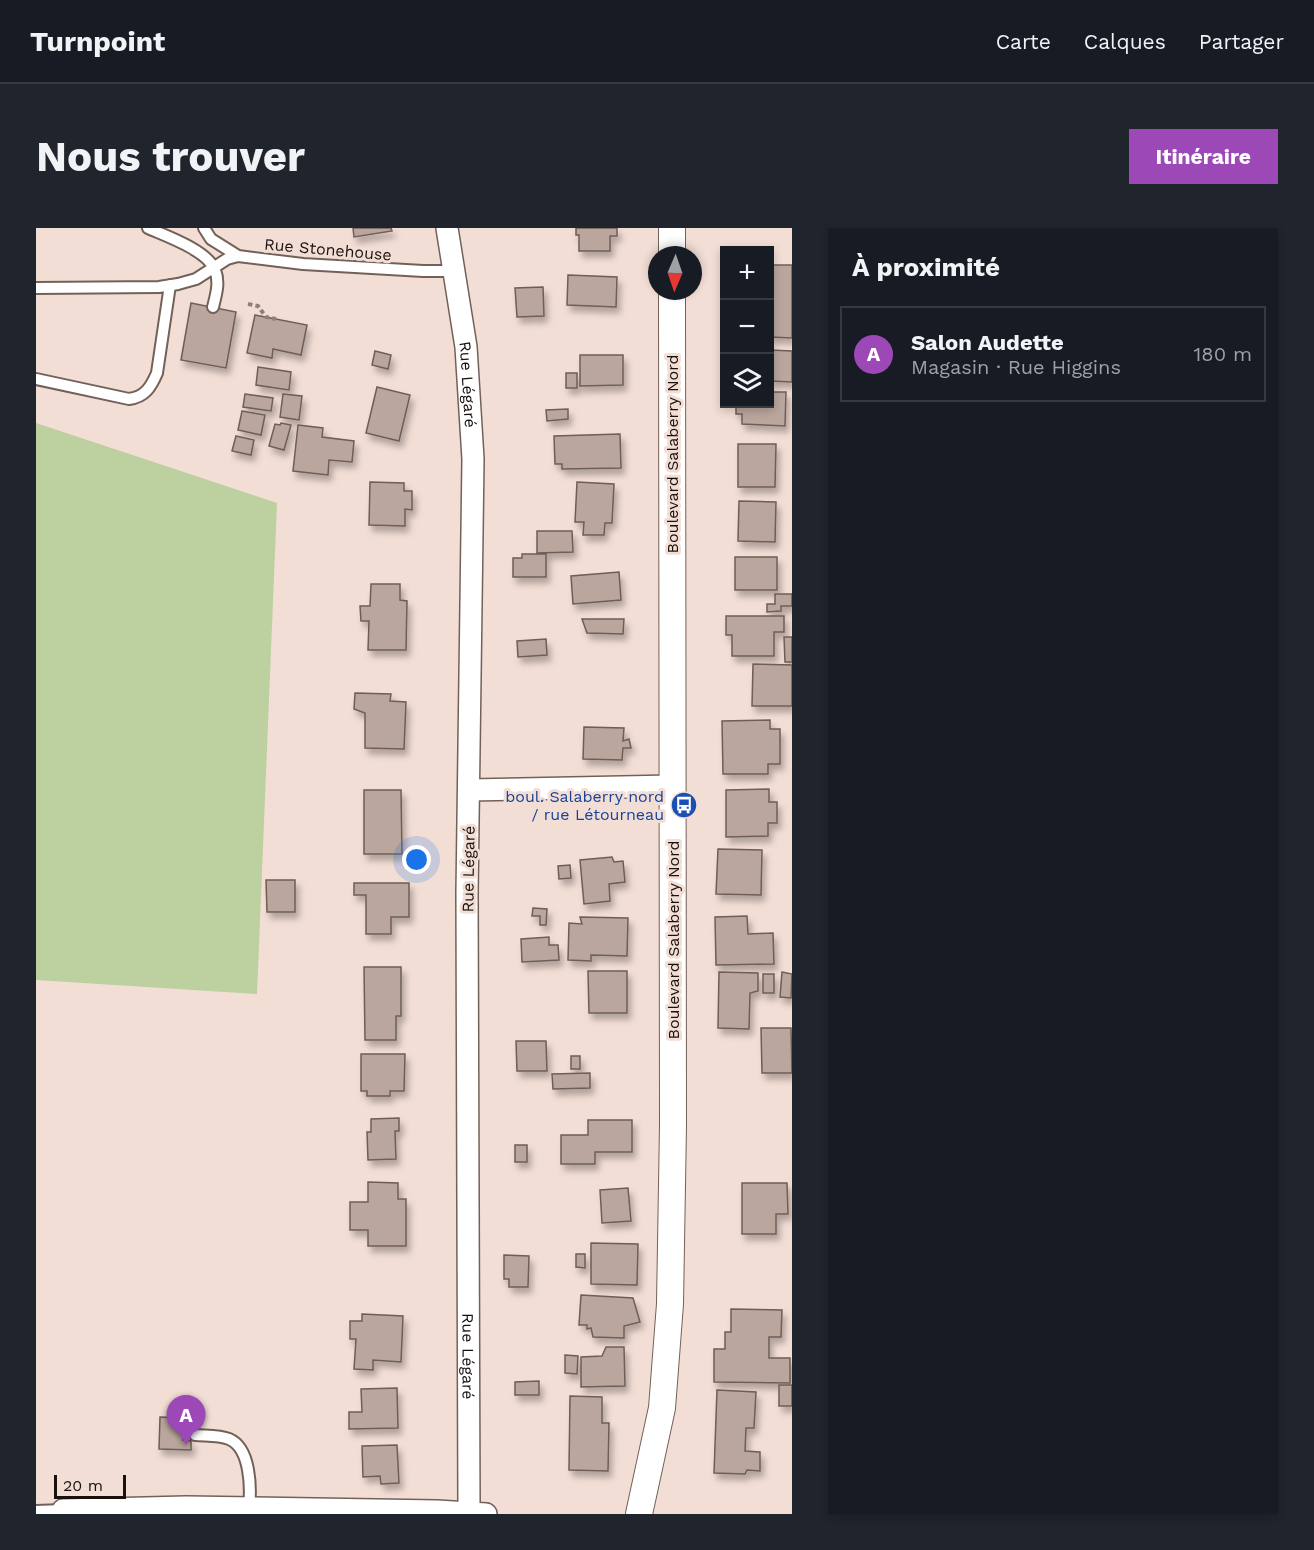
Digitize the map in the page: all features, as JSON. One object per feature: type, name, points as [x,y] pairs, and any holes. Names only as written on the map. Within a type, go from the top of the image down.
[{"type":"street","name":"Rue Légaré","points":[[447,228],[455,271],[470,389],[473,459],[467,893],[478,1513]]},
{"type":"street","points":[[672,228],[672,246]]},
{"type":"street","name":"Boulevard Salaberry Nord","points":[[639,1514],[662,1408],[669,1315],[673,1125],[672,300]]},
{"type":"street","points":[[469,790],[672,786]]},
{"type":"street","points":[[63,1510],[201,1511],[249,1508],[478,1513]]},
{"type":"lane","points":[[148,228],[189,247],[205,258],[215,269],[218,285],[213,307]]},
{"type":"lane","points":[[204,228],[212,239],[237,256]]},
{"type":"lane","points":[[36,288],[136,288],[170,285],[196,279],[237,256]]},
{"type":"lane","name":"Rue Stonehouse","points":[[237,256],[303,264],[455,271]]},
{"type":"lane","points":[[36,379],[129,399],[144,394],[153,384],[157,373],[170,285]]},
{"type":"lane","points":[[195,1436],[230,1439],[236,1444],[250,1474],[249,1508]]},
{"type":"lane","points":[[36,1511],[63,1510]]},
{"type":"path","points":[[249,304],[258,306],[266,317],[276,319]]},
{"type":"green space","points":[[36,423],[277,503],[257,994],[36,980]]},
{"type":"building","points":[[353,228],[391,228],[392,231],[354,237]]},
{"type":"building","points":[[576,228],[617,228],[617,236],[610,236],[610,251],[579,251],[579,235],[576,235]]},
{"type":"building","points":[[774,265],[792,265],[792,338],[774,337]]},
{"type":"building","points":[[568,275],[617,277],[616,307],[567,305]]},
{"type":"building","points":[[543,287],[544,316],[517,317],[515,288]]},
{"type":"building","points":[[191,303],[236,312],[226,368],[181,360]]},
{"type":"building","points":[[255,315],[307,325],[301,355],[273,349],[272,358],[247,353]]},
{"type":"building","points":[[774,350],[792,351],[792,382],[774,381]]},
{"type":"building","points":[[375,351],[391,355],[388,369],[372,365]]},
{"type":"building","points":[[580,355],[623,355],[623,385],[580,386]]},
{"type":"building","points":[[258,367],[291,372],[289,390],[256,385]]},
{"type":"building","points":[[566,373],[577,373],[577,388],[566,388]]},
{"type":"building","points":[[377,387],[410,395],[399,441],[366,433]]},
{"type":"building","points":[[774,392],[786,392],[785,426],[742,424],[742,414],[736,414],[736,408],[774,408]]},
{"type":"building","points":[[245,394],[273,398],[271,411],[243,407]]},
{"type":"building","points":[[283,394],[302,396],[299,420],[280,417]]},
{"type":"building","points":[[568,409],[568,419],[547,421],[546,410]]},
{"type":"building","points":[[242,411],[265,415],[261,435],[238,430]]},
{"type":"building","points":[[281,423],[291,425],[284,450],[269,446],[275,424],[280,425]]},
{"type":"building","points":[[298,425],[323,428],[322,437],[354,441],[352,462],[329,460],[328,475],[293,471]]},
{"type":"building","points":[[620,434],[621,468],[562,469],[562,464],[555,464],[554,436]]},
{"type":"building","points":[[236,436],[254,440],[251,455],[232,451]]},
{"type":"building","points":[[738,444],[776,444],[775,487],[738,487]]},
{"type":"building","points":[[370,482],[404,483],[404,491],[412,491],[412,510],[405,509],[405,526],[369,525]]},
{"type":"building","points":[[577,482],[614,484],[612,523],[605,523],[604,535],[583,535],[584,522],[575,522]]},
{"type":"building","points":[[739,501],[776,502],[775,542],[738,541]]},
{"type":"building","points":[[537,531],[572,531],[573,552],[537,553]]},
{"type":"building","points":[[522,554],[546,554],[546,577],[513,577],[513,558],[522,558]]},
{"type":"building","points":[[735,557],[777,557],[777,590],[735,590]]},
{"type":"building","points":[[619,572],[621,600],[573,604],[571,576]]},
{"type":"building","points":[[371,584],[400,584],[400,600],[407,601],[406,650],[368,650],[369,621],[361,621],[360,606],[370,606]]},
{"type":"building","points":[[775,594],[792,594],[792,606],[781,606],[781,611],[767,612],[767,604],[775,604]]},
{"type":"building","points":[[726,616],[784,616],[784,632],[774,632],[774,656],[732,656],[732,635],[726,635]]},
{"type":"building","points":[[582,619],[624,619],[623,634],[587,633]]},
{"type":"building","points":[[784,637],[792,637],[792,662],[785,662]]},
{"type":"building","points":[[546,639],[547,655],[518,657],[517,641]]},
{"type":"building","points":[[753,664],[792,665],[792,706],[752,706]]},
{"type":"building","points":[[355,693],[391,694],[390,701],[406,702],[404,749],[365,748],[365,713],[354,709]]},
{"type":"building","points":[[770,720],[770,729],[780,729],[780,764],[768,764],[768,774],[723,774],[722,721]]},
{"type":"building","points":[[584,727],[624,728],[623,741],[629,739],[631,748],[623,748],[622,760],[583,759]]},
{"type":"building","points":[[769,789],[769,802],[777,802],[777,823],[768,823],[768,836],[726,837],[726,790]]},
{"type":"building","points":[[364,790],[401,790],[402,854],[364,854]]},
{"type":"building","points":[[718,849],[762,850],[761,895],[716,894]]},
{"type":"building","points":[[612,857],[614,862],[623,861],[625,882],[609,884],[610,901],[584,904],[580,860]]},
{"type":"building","points":[[570,865],[571,878],[559,879],[558,866]]},
{"type":"building","points":[[266,880],[295,880],[295,912],[267,912]]},
{"type":"building","points":[[354,883],[409,883],[409,917],[391,917],[391,934],[366,934],[366,895],[354,895]]},
{"type":"building","points":[[533,908],[547,909],[546,925],[540,925],[540,916],[532,916]]},
{"type":"building","points":[[747,916],[748,934],[773,933],[774,964],[716,965],[715,917]]},
{"type":"building","points":[[580,917],[628,918],[627,956],[591,955],[591,961],[568,960],[569,923],[582,924]]},
{"type":"building","points":[[549,937],[549,945],[558,945],[559,960],[522,962],[521,939]]},
{"type":"building","points":[[364,967],[401,967],[401,1016],[396,1016],[396,1040],[365,1040]]},
{"type":"building","points":[[588,971],[627,971],[627,1013],[589,1013]]},
{"type":"building","points":[[719,972],[758,973],[758,991],[750,993],[749,1029],[718,1028]]},
{"type":"building","points":[[782,972],[792,974],[791,998],[780,997]]},
{"type":"building","points":[[763,974],[774,974],[774,993],[763,993]]},
{"type":"building","points":[[761,1028],[791,1028],[792,1073],[762,1073]]},
{"type":"building","points":[[516,1041],[546,1041],[547,1071],[517,1071]]},
{"type":"building","points":[[361,1054],[405,1054],[404,1091],[390,1091],[390,1096],[367,1096],[367,1091],[361,1091]]},
{"type":"building","points":[[571,1056],[580,1056],[580,1069],[571,1069]]},
{"type":"building","points":[[590,1073],[590,1088],[553,1089],[552,1074]]},
{"type":"building","points":[[399,1118],[399,1131],[395,1131],[396,1159],[368,1160],[367,1132],[371,1132],[371,1119]]},
{"type":"building","points":[[588,1120],[632,1120],[632,1152],[595,1152],[595,1164],[561,1164],[561,1135],[588,1135]]},
{"type":"building","points":[[515,1145],[527,1145],[527,1162],[515,1162]]},
{"type":"building","points":[[368,1182],[398,1183],[398,1199],[406,1199],[406,1246],[368,1246],[368,1230],[350,1230],[350,1202],[368,1202]]},
{"type":"building","points":[[742,1183],[787,1183],[788,1214],[776,1214],[776,1234],[742,1234]]},
{"type":"building","points":[[628,1188],[631,1221],[602,1223],[600,1190]]},
{"type":"building","points":[[591,1243],[638,1244],[637,1285],[591,1284]]},
{"type":"building","points":[[576,1254],[585,1254],[585,1268],[576,1267]]},
{"type":"building","points":[[504,1255],[529,1256],[528,1287],[509,1287],[509,1279],[504,1279]]},
{"type":"building","points":[[581,1295],[633,1298],[640,1322],[624,1326],[624,1338],[593,1337],[591,1328],[587,1329],[587,1325],[579,1325]]},
{"type":"building","points":[[731,1309],[782,1310],[781,1337],[769,1337],[769,1358],[790,1358],[790,1383],[714,1382],[714,1349],[725,1349],[725,1332],[731,1332]]},
{"type":"building","points":[[362,1314],[403,1316],[401,1362],[373,1360],[373,1370],[354,1369],[356,1339],[350,1339],[350,1321],[362,1321]]},
{"type":"building","points":[[606,1347],[624,1347],[625,1386],[581,1387],[581,1357],[602,1356]]},
{"type":"building","points":[[565,1355],[578,1356],[577,1374],[565,1373]]},
{"type":"building","points":[[539,1381],[539,1395],[515,1395],[515,1382]]},
{"type":"building","points":[[779,1385],[792,1385],[792,1406],[779,1406]]},
{"type":"building","points":[[397,1388],[398,1428],[349,1429],[349,1412],[362,1412],[361,1389]]},
{"type":"building","points":[[717,1390],[756,1392],[754,1428],[746,1428],[745,1451],[760,1452],[760,1471],[747,1470],[745,1474],[714,1473]]},
{"type":"building","points":[[570,1396],[602,1397],[602,1423],[609,1423],[608,1471],[569,1470]]},
{"type":"building","points":[[160,1417],[184,1418],[183,1440],[191,1441],[191,1450],[159,1449]]},
{"type":"building","points":[[397,1445],[399,1483],[381,1484],[380,1476],[363,1477],[362,1446]]},
{"type":"place","name":"boul. Salaberry nord / rue Létourneau","points":[[684,805]]},
{"type":"place","name":"Salon Audette","points":[[186,1445]]}]
